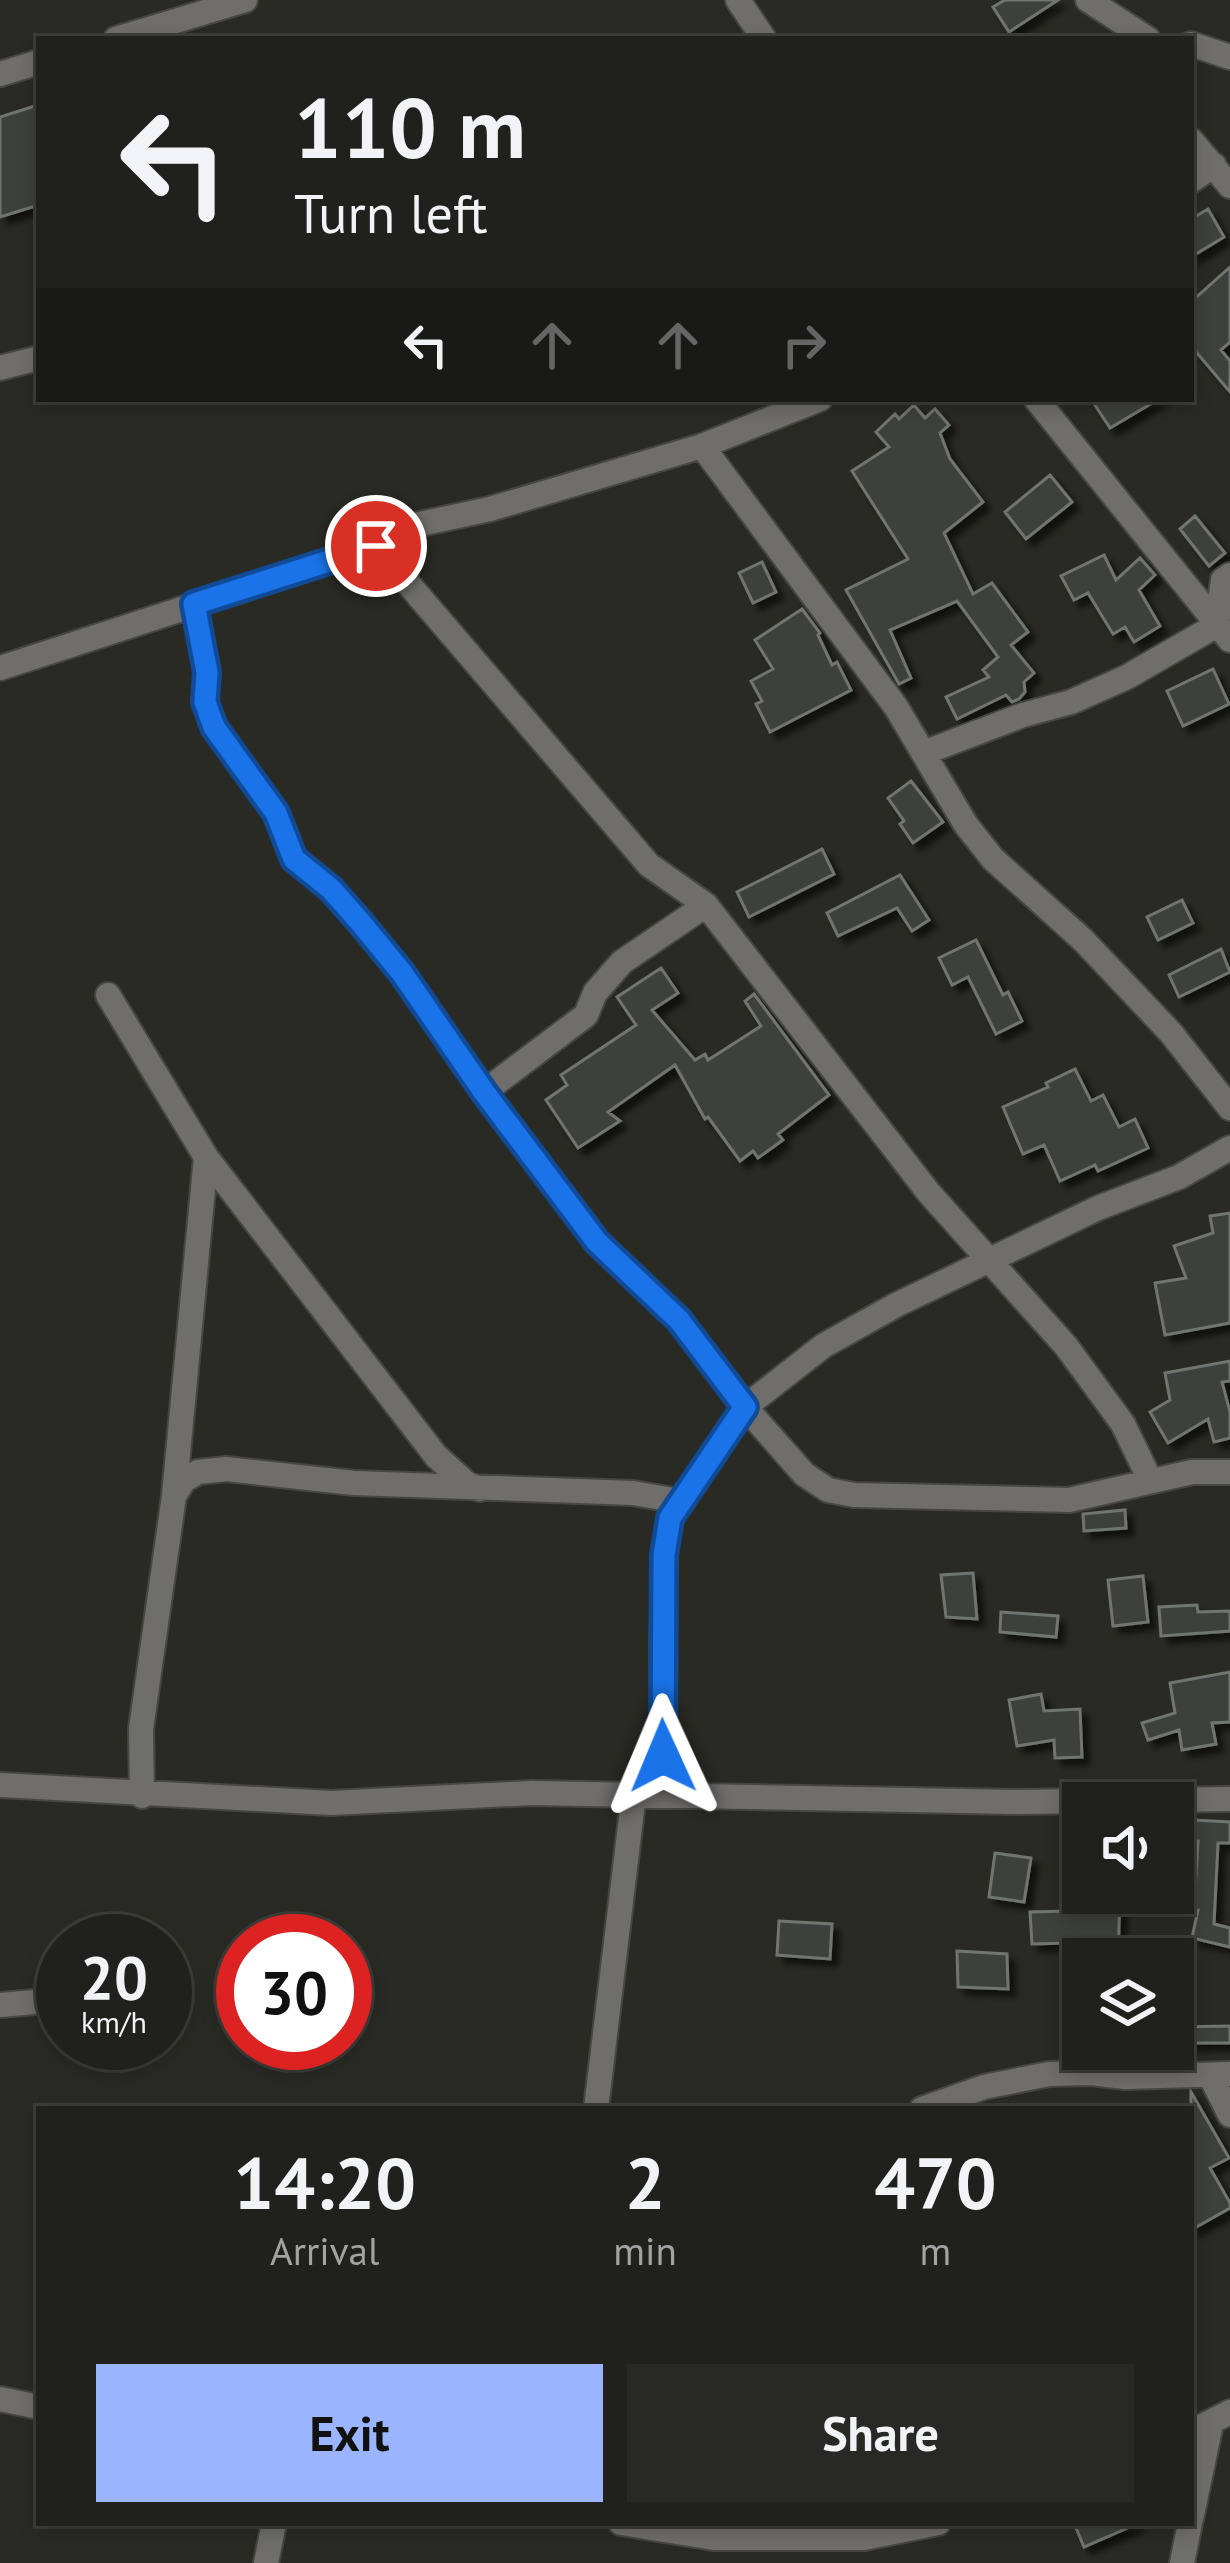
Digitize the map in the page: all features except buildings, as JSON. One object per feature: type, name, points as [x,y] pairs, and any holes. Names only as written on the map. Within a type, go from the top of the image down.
[{"type":"street","points":[[126,36],[245,0]]},
{"type":"street","points":[[738,0],[762,36]]},
{"type":"street","points":[[1088,0],[1143,36]]},
{"type":"street","points":[[1194,45],[1230,57]]},
{"type":"street","points":[[0,74],[36,63]]},
{"type":"street","points":[[1194,143],[1230,185]]},
{"type":"street","points":[[1194,179],[1214,165]]},
{"type":"street","points":[[0,368],[36,359]]},
{"type":"street","points":[[0,668],[376,546],[420,524],[702,446],[812,402]]},
{"type":"street","points":[[1038,402],[1224,632]]},
{"type":"street","points":[[702,446],[926,752],[966,825],[993,859],[1083,940],[1171,1033],[1230,1108]]},
{"type":"street","points":[[376,546],[649,865],[706,905],[929,1193],[1066,1346],[1124,1424],[1150,1480]]},
{"type":"street","points":[[1224,632],[1223,580],[1230,574]]},
{"type":"street","points":[[194,604],[207,672],[205,702],[214,727],[276,813],[294,859],[331,889],[375,940],[597,1242],[679,1320],[804,1474],[829,1490],[854,1495],[1069,1500],[1192,1472],[1230,1472]]},
{"type":"street","points":[[926,752],[1071,702],[1224,632]]},
{"type":"street","points":[[484,1092],[586,1015],[596,993],[622,962],[706,905]]},
{"type":"street","points":[[108,995],[206,1157],[436,1456],[467,1484],[481,1490]]},
{"type":"street","points":[[664,1794],[664,1555],[670,1518],[745,1407],[823,1346],[986,1259],[1179,1177],[1230,1148]]},
{"type":"street","points":[[142,1796],[141,1729],[174,1496],[206,1157]]},
{"type":"street","points":[[174,1496],[184,1480],[198,1472],[226,1469],[354,1483],[633,1493],[679,1501]]},
{"type":"street","points":[[0,1785],[331,1803],[532,1793],[1016,1802],[1230,1799]]},
{"type":"street","points":[[596,2106],[634,1793]]},
{"type":"street","points":[[0,2005],[35,2002]]},
{"type":"street","points":[[930,2106],[984,2087],[1049,2074],[1125,2078],[1220,2074],[1230,2115]]},
{"type":"street","points":[[0,2399],[36,2406]]},
{"type":"street","points":[[1194,2506],[1211,2422]]},
{"type":"street","points":[[266,2563],[273,2526]]},
{"type":"street","points":[[640,2526],[714,2538],[864,2538],[923,2526]]},
{"type":"street","points":[[1182,2563],[1190,2526]]},
{"type":"route","points":[[376,546],[194,604],[207,672],[205,702],[214,727],[276,813],[294,859],[331,889],[361,923],[597,1242],[679,1320],[745,1407],[670,1518],[664,1555],[663,1756]]}]
